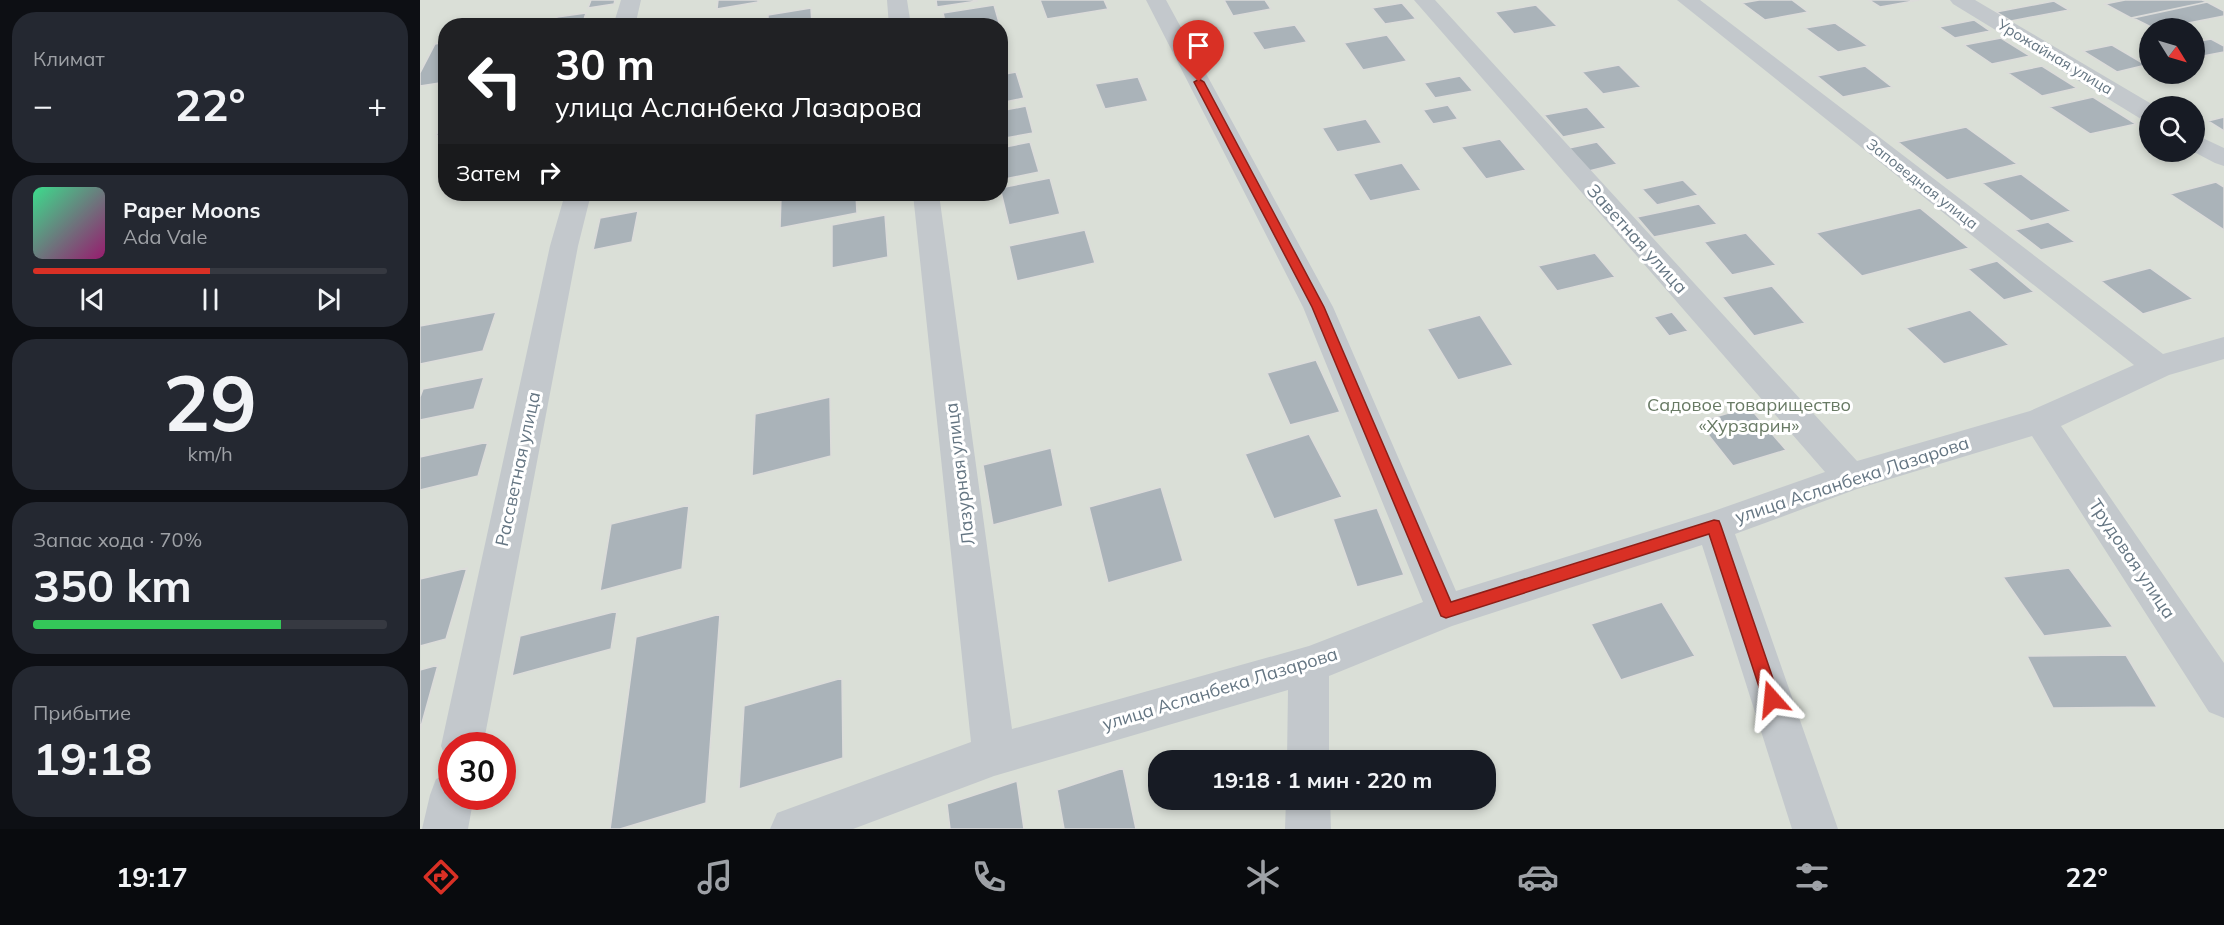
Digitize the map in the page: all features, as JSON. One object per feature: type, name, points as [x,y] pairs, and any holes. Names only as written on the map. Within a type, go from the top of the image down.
[{"type":"street","points":[[626,18],[631,0]]},
{"type":"street","points":[[897,0],[899,18]]},
{"type":"street","points":[[1156,0],[1318,307],[1446,611]]},
{"type":"street","name":"Заветная улица","points":[[1424,0],[1850,477]]},
{"type":"street","name":"Заповедная улица","points":[[1687,0],[2158,367]]},
{"type":"street","name":"Урожайная улица","points":[[1960,0],[2139,107]]},
{"type":"street","points":[[2205,147],[2224,158]]},
{"type":"street","name":"Рассветная улица","points":[[465,732],[564,246],[576,201]]},
{"type":"street","name":"Лазурная улица","points":[[927,201],[994,755]]},
{"type":"street","name":"улица Асланбека Лазарова","points":[[793,829],[994,755],[1309,665],[1446,611],[1714,526],[1850,477],[2040,421],[2158,367],[2224,348]]},
{"type":"street","name":"Трудовая улица","points":[[2040,421],[2224,698]]},
{"type":"street","points":[[1714,526],[1815,829]]},
{"type":"street","points":[[1308,750],[1309,665]]},
{"type":"street","points":[[445,829],[449,810]]},
{"type":"street","points":[[1308,810],[1308,829]]},
{"type":"green space","name":"Садовое товарищество «Хурзарин»","points":[[420,0],[2224,0],[2224,829],[420,829]]},
{"type":"building","points":[[591,0],[615,0],[614,4],[588,8]]},
{"type":"building","points":[[718,0],[758,0],[758,2],[717,9]]},
{"type":"building","points":[[936,0],[977,0],[977,1],[937,7]]},
{"type":"building","points":[[1040,0],[1104,0],[1108,9],[1047,19]]},
{"type":"building","points":[[1224,0],[1265,0],[1271,9],[1233,16]]},
{"type":"building","points":[[1759,0],[1792,0],[1808,12],[1765,20],[1742,3]]},
{"type":"building","points":[[1869,0],[1919,0],[1880,7]]},
{"type":"building","points":[[2125,0],[2202,0],[2207,2],[2131,18],[2105,4]]},
{"type":"building","points":[[2054,1],[2069,10],[2011,21],[1996,12]]},
{"type":"building","points":[[2207,2],[2224,11],[2224,16],[2205,20],[2139,18],[2139,21],[2133,18]]},
{"type":"building","points":[[1402,3],[1416,19],[1385,24],[1372,8]]},
{"type":"building","points":[[994,5],[998,18],[944,18],[943,13]]},
{"type":"building","points":[[1536,5],[1557,26],[1514,34],[1495,12]]},
{"type":"building","points":[[811,8],[812,18],[768,18],[768,15]]},
{"type":"building","points":[[586,13],[584,18],[557,17]]},
{"type":"building","points":[[1974,20],[1990,31],[1955,38],[1939,27]]},
{"type":"building","points":[[1835,23],[1868,46],[1838,52],[1805,28]]},
{"type":"building","points":[[1295,25],[1307,42],[1264,50],[1252,32]]},
{"type":"building","points":[[1387,35],[1407,61],[1363,70],[1344,43]]},
{"type":"building","points":[[2001,38],[2030,56],[1992,64],[1964,45]]},
{"type":"building","points":[[2211,39],[2224,46],[2224,52],[2205,56],[2205,40]]},
{"type":"building","points":[[438,43],[438,83],[420,86],[420,73],[435,44]]},
{"type":"building","points":[[2112,45],[2139,61],[2139,67],[2117,72],[2083,51]]},
{"type":"building","points":[[1619,65],[1641,87],[1603,94],[1582,72]]},
{"type":"building","points":[[1865,66],[1892,87],[1843,97],[1817,76]]},
{"type":"building","points":[[2042,66],[2077,88],[2042,96],[2008,73]]},
{"type":"building","points":[[1016,72],[1024,98],[1008,101],[1008,74]]},
{"type":"building","points":[[1460,76],[1473,91],[1435,98],[1424,83]]},
{"type":"building","points":[[1138,77],[1148,101],[1105,109],[1095,84]]},
{"type":"building","points":[[2093,97],[2136,124],[2090,134],[2049,107]]},
{"type":"building","points":[[1448,105],[1458,119],[1433,124],[1423,110]]},
{"type":"building","points":[[1026,106],[1033,133],[1008,138],[1008,109]]},
{"type":"building","points":[[1587,107],[1606,128],[1563,137],[1544,115]]},
{"type":"building","points":[[2224,117],[2224,131],[2208,121]]},
{"type":"building","points":[[1366,119],[1382,143],[1337,152],[1322,128]]},
{"type":"building","points":[[1966,127],[2017,164],[1947,180],[1898,142]]},
{"type":"building","points":[[1500,139],[1526,170],[1486,179],[1461,147]]},
{"type":"building","points":[[1030,142],[1039,172],[1008,178],[1008,146]]},
{"type":"building","points":[[1597,142],[1617,164],[1589,171],[1569,148]]},
{"type":"building","points":[[1402,163],[1421,190],[1370,201],[1353,174]]},
{"type":"building","points":[[2021,174],[2071,211],[2031,221],[1982,183]]},
{"type":"building","points":[[1050,178],[1060,214],[1009,225],[1003,201],[1008,201],[1008,186]]},
{"type":"building","points":[[1683,180],[1698,195],[1657,205],[1642,189]]},
{"type":"building","points":[[2216,182],[2224,187],[2224,230],[2170,194]]},
{"type":"building","points":[[781,201],[856,201],[857,213],[780,228]]},
{"type":"building","points":[[1699,204],[1717,224],[1654,237],[1637,217]]},
{"type":"building","points":[[1920,208],[1969,248],[1862,276],[1816,233]]},
{"type":"building","points":[[638,211],[632,242],[593,250],[600,218]]},
{"type":"building","points":[[885,215],[888,257],[832,268],[832,225]]},
{"type":"building","points":[[2048,222],[2075,242],[2041,250],[2015,230]]},
{"type":"building","points":[[1085,230],[1095,263],[1017,281],[1009,246]]},
{"type":"building","points":[[1746,233],[1776,265],[1732,275],[1704,242]]},
{"type":"building","points":[[1595,253],[1615,277],[1557,291],[1538,266]]},
{"type":"building","points":[[1997,261],[2034,292],[2004,300],[1968,269]]},
{"type":"building","points":[[2150,268],[2193,299],[2143,314],[2101,281]]},
{"type":"building","points":[[1772,286],[1805,323],[1754,336],[1722,297]]},
{"type":"building","points":[[1970,310],[2009,345],[1944,364],[1906,328]]},
{"type":"building","points":[[496,312],[483,351],[420,364],[420,326]]},
{"type":"building","points":[[1672,312],[1688,331],[1669,336],[1654,317]]},
{"type":"building","points":[[1480,315],[1513,365],[1458,380],[1427,329]]},
{"type":"building","points":[[1316,360],[1340,412],[1290,425],[1267,373]]},
{"type":"building","points":[[484,377],[474,409],[420,420],[420,397],[423,389]]},
{"type":"building","points":[[830,397],[831,456],[752,476],[755,414]]},
{"type":"building","points":[[1749,407],[1786,450],[1733,466],[1698,422]]},
{"type":"building","points":[[1309,434],[1342,497],[1274,519],[1245,454]]},
{"type":"building","points":[[488,442],[478,476],[420,490],[420,457]]},
{"type":"building","points":[[1051,448],[1063,506],[993,525],[983,465]]},
{"type":"building","points":[[1161,487],[1183,561],[1108,583],[1089,507]]},
{"type":"building","points":[[689,505],[682,569],[600,591],[611,524]]},
{"type":"building","points":[[1377,508],[1404,575],[1357,587],[1333,519]]},
{"type":"building","points":[[467,568],[446,639],[420,646],[420,579]]},
{"type":"building","points":[[2069,568],[2113,627],[2044,636],[2003,577]]},
{"type":"building","points":[[1662,602],[1695,656],[1621,680],[1591,624]]},
{"type":"building","points":[[617,611],[611,649],[512,676],[520,636]]},
{"type":"building","points":[[720,614],[706,803],[620,829],[610,829],[636,637]]},
{"type":"building","points":[[2126,655],[2157,707],[2053,708],[2027,656]]},
{"type":"building","points":[[438,665],[420,730],[420,670]]},
{"type":"building","points":[[842,678],[843,758],[739,789],[744,706]]},
{"type":"building","points":[[1123,768],[1136,829],[1064,829],[1057,790]]},
{"type":"building","points":[[1017,781],[1024,829],[950,829],[947,804]]},
{"type":"route","points":[[1199,82],[1318,307],[1446,611],[1714,526],[1772,699]]}]
